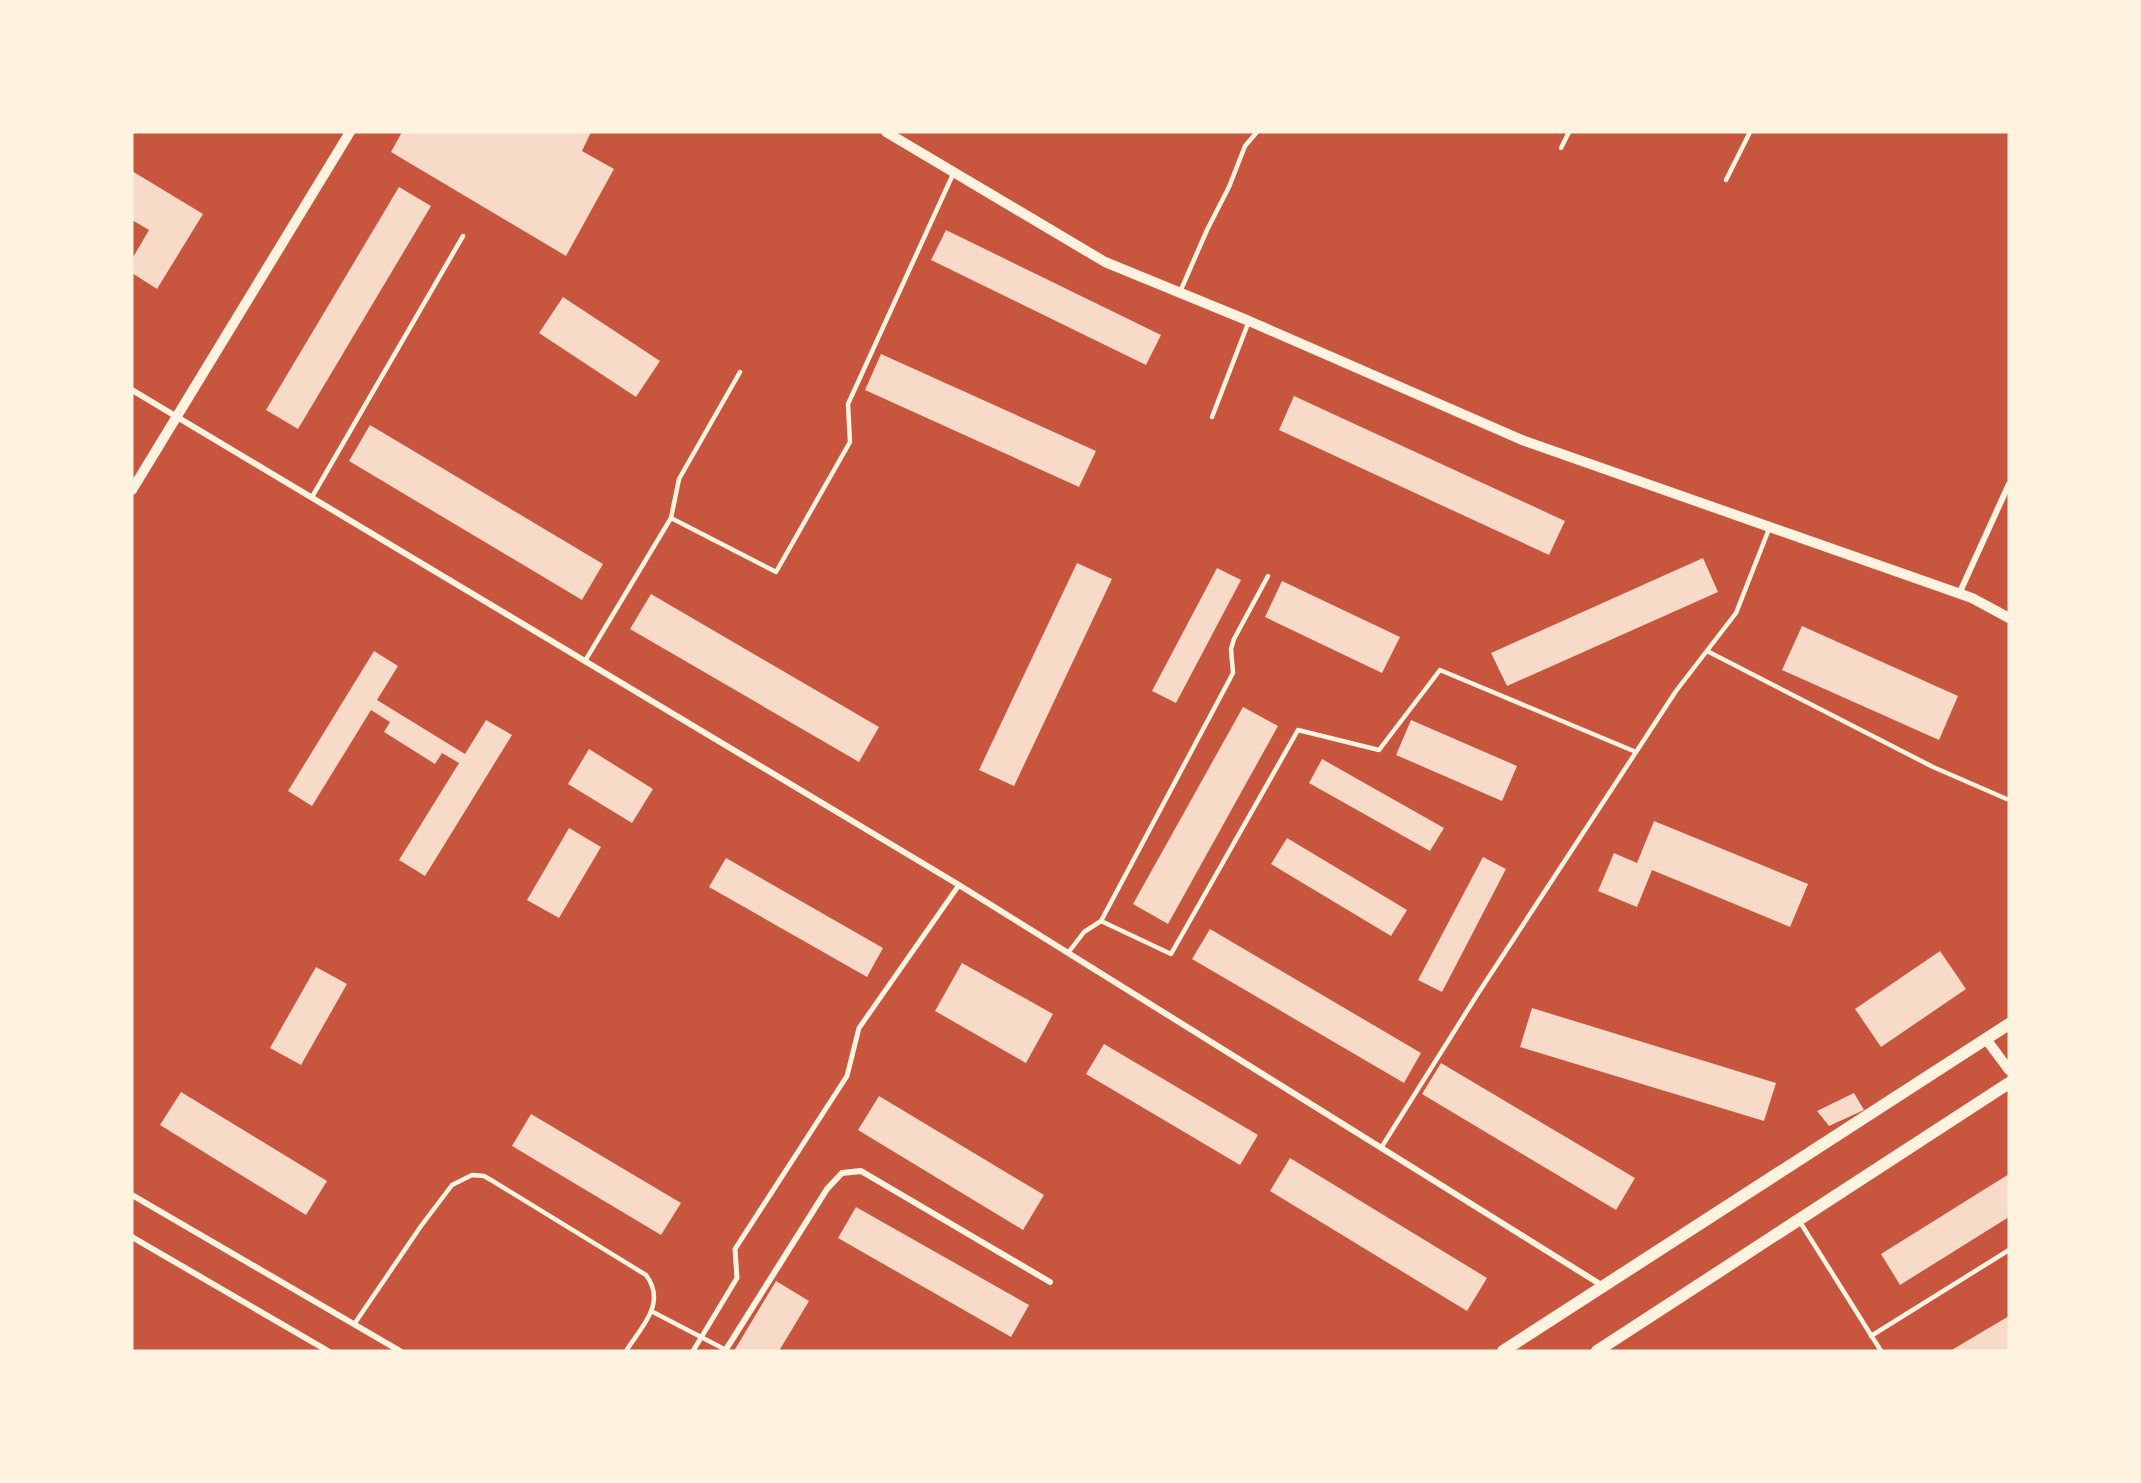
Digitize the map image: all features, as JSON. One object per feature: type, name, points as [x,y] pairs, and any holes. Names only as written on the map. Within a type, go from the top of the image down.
[{"type":"main road","points":[[1503,1351],[2009,1024]]},
{"type":"main road","points":[[1597,1351],[2009,1083]]},
{"type":"street","points":[[132,490],[350,132]]},
{"type":"street","points":[[886,132],[1105,262],[1249,321],[1522,440],[1959,594],[2009,618]]},
{"type":"street","points":[[132,390],[959,885],[1603,1286]]},
{"type":"street","points":[[1959,594],[2009,484]]},
{"type":"street","points":[[693,1351],[737,1278],[735,1249],[847,1076],[860,1028],[959,885]]},
{"type":"street","points":[[1986,1039],[2009,1070]]},
{"type":"street","points":[[726,1351],[826,1189],[842,1173],[861,1171],[1050,1282]]},
{"type":"street","points":[[132,1195],[400,1351]]},
{"type":"street","points":[[132,1236],[328,1351]]},
{"type":"lane","points":[[1180,292],[1245,147],[1257,132]]},
{"type":"lane","points":[[1561,148],[1569,132]]},
{"type":"lane","points":[[1726,180],[1750,132]]},
{"type":"lane","points":[[671,518],[776,572],[850,442],[848,404],[954,172]]},
{"type":"lane","points":[[312,497],[463,236]]},
{"type":"lane","points":[[1212,417],[1249,321]]},
{"type":"lane","points":[[585,661],[671,518],[679,479],[740,372]]},
{"type":"lane","points":[[1381,1148],[1477,995],[1636,752],[1676,692],[1736,613],[1769,527]]},
{"type":"lane","points":[[1068,952],[1084,932],[1101,921],[1233,673],[1231,650],[1234,639],[1268,576]]},
{"type":"lane","points":[[1707,651],[1934,767],[2009,800]]},
{"type":"lane","points":[[1101,921],[1171,954],[1298,730],[1379,750],[1440,670],[1636,752]]},
{"type":"lane","points":[[355,1323],[452,1185],[472,1174],[491,1180],[646,1275],[653,1285],[655,1296],[651,1311],[626,1351]]},
{"type":"lane","points":[[1798,1220],[1881,1351]]},
{"type":"lane","points":[[1871,1336],[2009,1250]]},
{"type":"lane","points":[[651,1311],[726,1351]]},
{"type":"building","points":[[402,132],[591,132],[582,151],[614,169],[566,256],[391,152]]},
{"type":"building","points":[[132,171],[203,214],[157,289],[132,273],[132,259],[149,230],[132,220]]},
{"type":"building","points":[[399,187],[431,206],[298,429],[266,410]]},
{"type":"building","points":[[946,230],[1161,335],[1146,365],[931,260]]},
{"type":"building","points":[[563,297],[660,361],[636,397],[539,333]]},
{"type":"building","points":[[881,354],[1096,451],[1079,487],[865,390]]},
{"type":"building","points":[[1294,396],[1565,521],[1549,555],[1279,430]]},
{"type":"building","points":[[370,425],[603,564],[582,600],[349,461]]},
{"type":"building","points":[[1703,558],[1718,592],[1507,686],[1491,653]]},
{"type":"building","points":[[1077,563],[1112,579],[1014,786],[979,770]]},
{"type":"building","points":[[1217,568],[1241,580],[1176,703],[1152,691]]},
{"type":"building","points":[[1282,581],[1400,637],[1382,673],[1265,617]]},
{"type":"building","points":[[651,594],[879,727],[859,762],[630,629]]},
{"type":"building","points":[[1802,626],[1958,696],[1939,740],[1782,670]]},
{"type":"building","points":[[374,651],[398,666],[377,700],[465,754],[486,720],[512,735],[425,876],[399,860],[459,763],[442,753],[435,764],[384,732],[390,722],[371,710],[312,806],[288,791]]},
{"type":"building","points":[[1243,707],[1278,726],[1168,924],[1133,904]]},
{"type":"building","points":[[1411,720],[1517,766],[1502,801],[1396,755]]},
{"type":"building","points":[[589,749],[653,789],[632,823],[568,784]]},
{"type":"building","points":[[1322,759],[1444,828],[1430,851],[1309,783]]},
{"type":"building","points":[[1654,821],[1808,884],[1790,927],[1652,870],[1637,907],[1598,891],[1614,853],[1637,863]]},
{"type":"building","points":[[569,828],[601,847],[559,918],[527,900]]},
{"type":"building","points":[[1287,838],[1407,910],[1391,936],[1271,864]]},
{"type":"building","points":[[1483,857],[1506,869],[1442,992],[1418,980]]},
{"type":"building","points":[[726,858],[883,948],[867,977],[709,887]]},
{"type":"building","points":[[1210,929],[1421,1053],[1404,1083],[1192,959]]},
{"type":"building","points":[[1940,951],[1966,989],[1881,1047],[1855,1009]]},
{"type":"building","points":[[962,963],[1053,1014],[1026,1063],[935,1011]]},
{"type":"building","points":[[316,967],[347,984],[301,1065],[270,1048]]},
{"type":"building","points":[[1532,1008],[1776,1083],[1764,1121],[1520,1047]]},
{"type":"building","points":[[1104,1044],[1258,1135],[1240,1165],[1086,1074]]},
{"type":"building","points":[[1441,1063],[1635,1178],[1616,1210],[1422,1094]]},
{"type":"building","points":[[181,1092],[327,1181],[306,1215],[160,1125]]},
{"type":"building","points":[[1854,1093],[1864,1110],[1829,1126],[1817,1111]]},
{"type":"building","points":[[879,1096],[1044,1195],[1023,1230],[858,1130]]},
{"type":"building","points":[[531,1114],[681,1203],[661,1235],[512,1146]]},
{"type":"building","points":[[1290,1158],[1487,1278],[1467,1311],[1270,1191]]},
{"type":"building","points":[[2009,1174],[2009,1217],[1900,1285],[1881,1254]]},
{"type":"building","points":[[856,1207],[1029,1305],[1011,1337],[838,1238]]},
{"type":"building","points":[[776,1281],[809,1301],[779,1351],[734,1351]]},
{"type":"building","points":[[2009,1316],[2009,1351],[1950,1351]]}]
